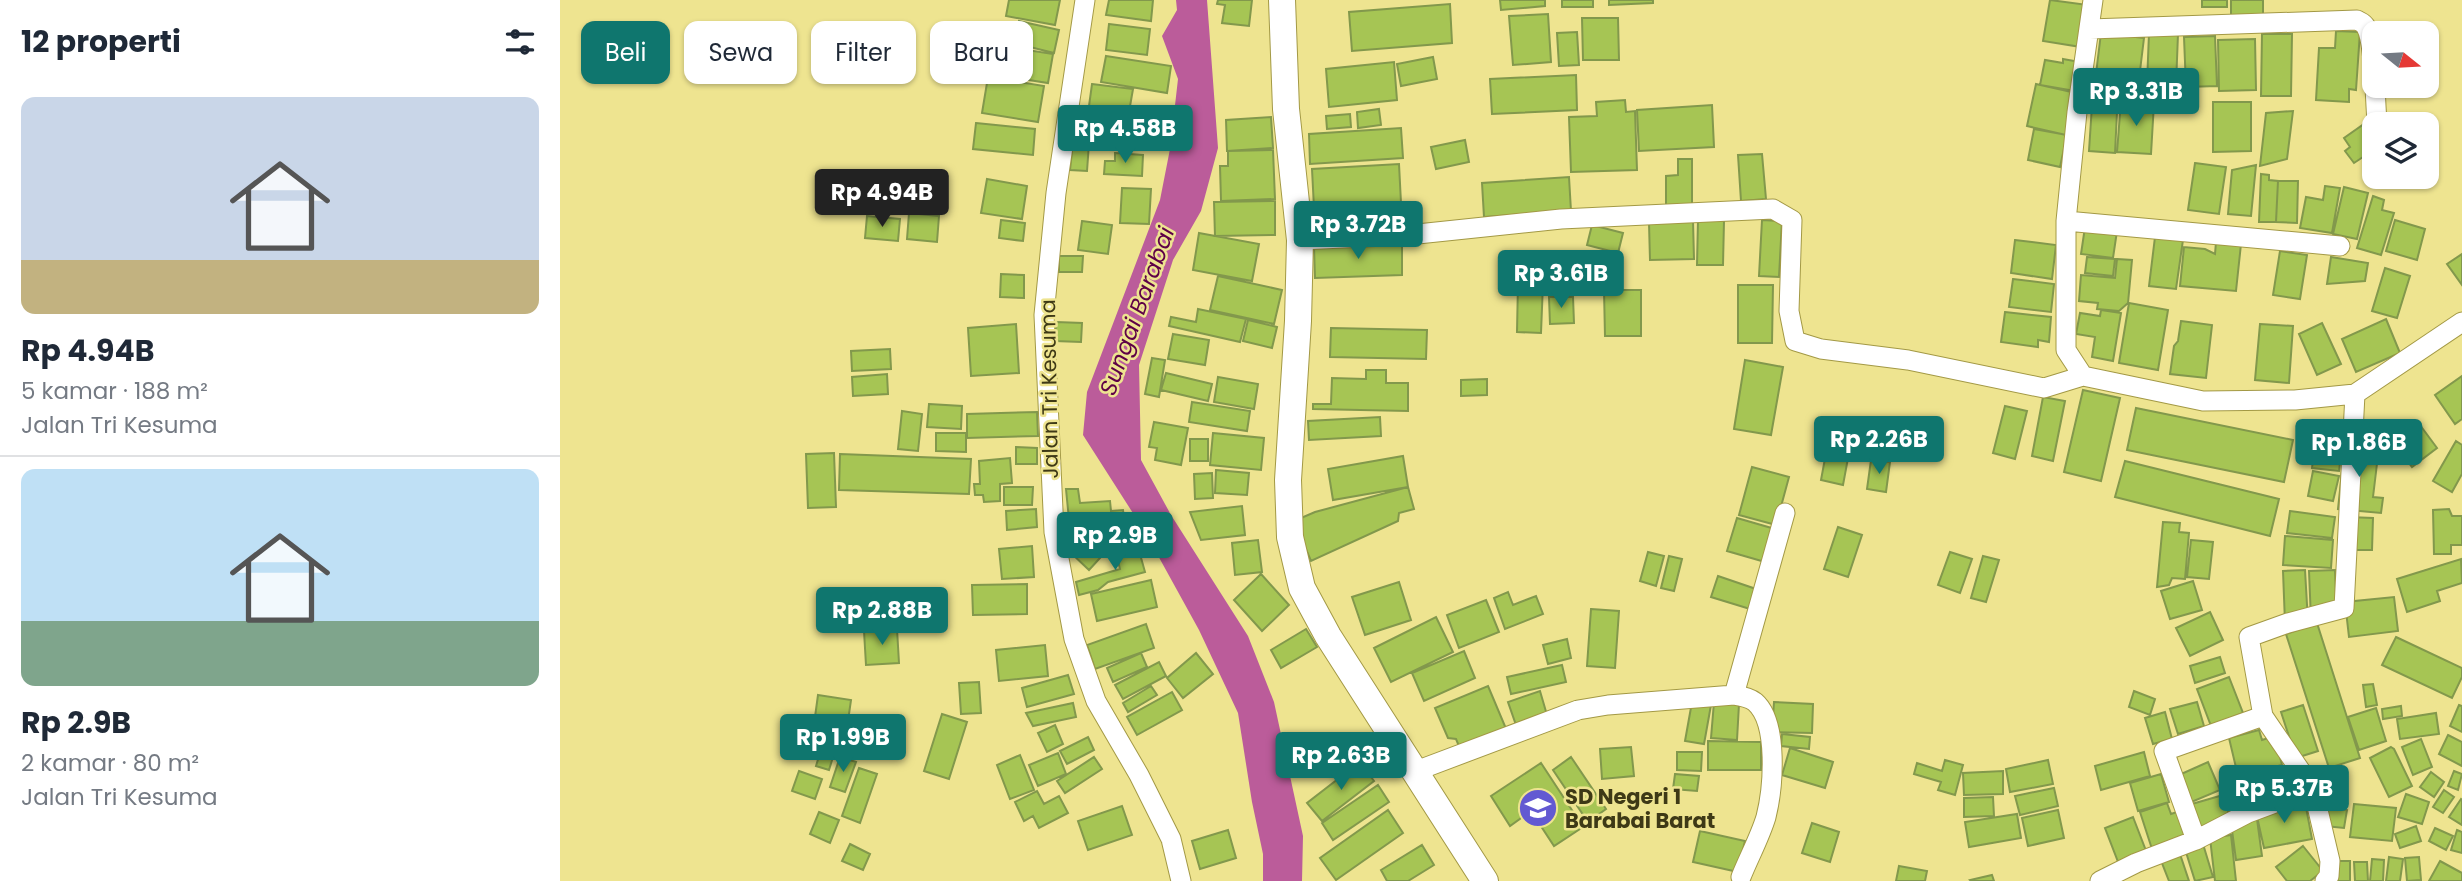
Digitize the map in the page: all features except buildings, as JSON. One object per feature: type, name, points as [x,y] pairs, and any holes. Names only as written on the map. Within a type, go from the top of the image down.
[{"type":"main road","points":[[1282,0],[1286,109],[1300,240],[1288,480],[1290,537],[1303,588],[1322,624],[1485,881]]},
{"type":"street","name":"Jalan Tri Kesuma","points":[[1085,0],[1056,193],[1044,315],[1054,532],[1074,639],[1096,702],[1139,775],[1171,839],[1181,881]]},
{"type":"street","points":[[2083,376],[2066,350],[2066,221],[2077,112],[2093,0]]},
{"type":"street","points":[[2090,29],[2357,20],[2367,29],[2370,43],[2376,112]]},
{"type":"street","points":[[1300,240],[1408,235],[1561,219],[1773,209],[1792,220],[1789,311],[1795,341],[1821,349],[1908,360],[2044,388],[2083,376],[2203,401],[2295,400],[2355,394],[2462,322]]},
{"type":"street","points":[[2066,221],[2340,247]]},
{"type":"street","points":[[2325,881],[2329,876],[2330,861],[2313,789],[2263,716],[2249,637],[2344,608],[2355,394]]},
{"type":"street","points":[[1734,695],[1785,513]]},
{"type":"street","points":[[1416,771],[1578,710],[1608,705],[1734,695],[1753,700],[1762,712],[1773,748],[1773,769],[1766,817],[1741,877]]},
{"type":"street","points":[[2196,840],[2164,751],[2263,716]]},
{"type":"street","points":[[2100,881],[2136,863],[2196,840],[2248,813],[2313,789]]},
{"type":"water","name":"Sungai Barabai","points":[[1176,0],[1207,0],[1218,148],[1201,211],[1173,260],[1139,365],[1141,460],[1171,515],[1248,636],[1274,702],[1303,836],[1302,881],[1263,881],[1263,854],[1238,713],[1199,630],[1145,532],[1083,435],[1087,392],[1160,200],[1170,149],[1178,79],[1162,36],[1177,10]]},
{"type":"place","name":"SD Negeri 1 Barabai Barat","points":[[1538,808]]}]
